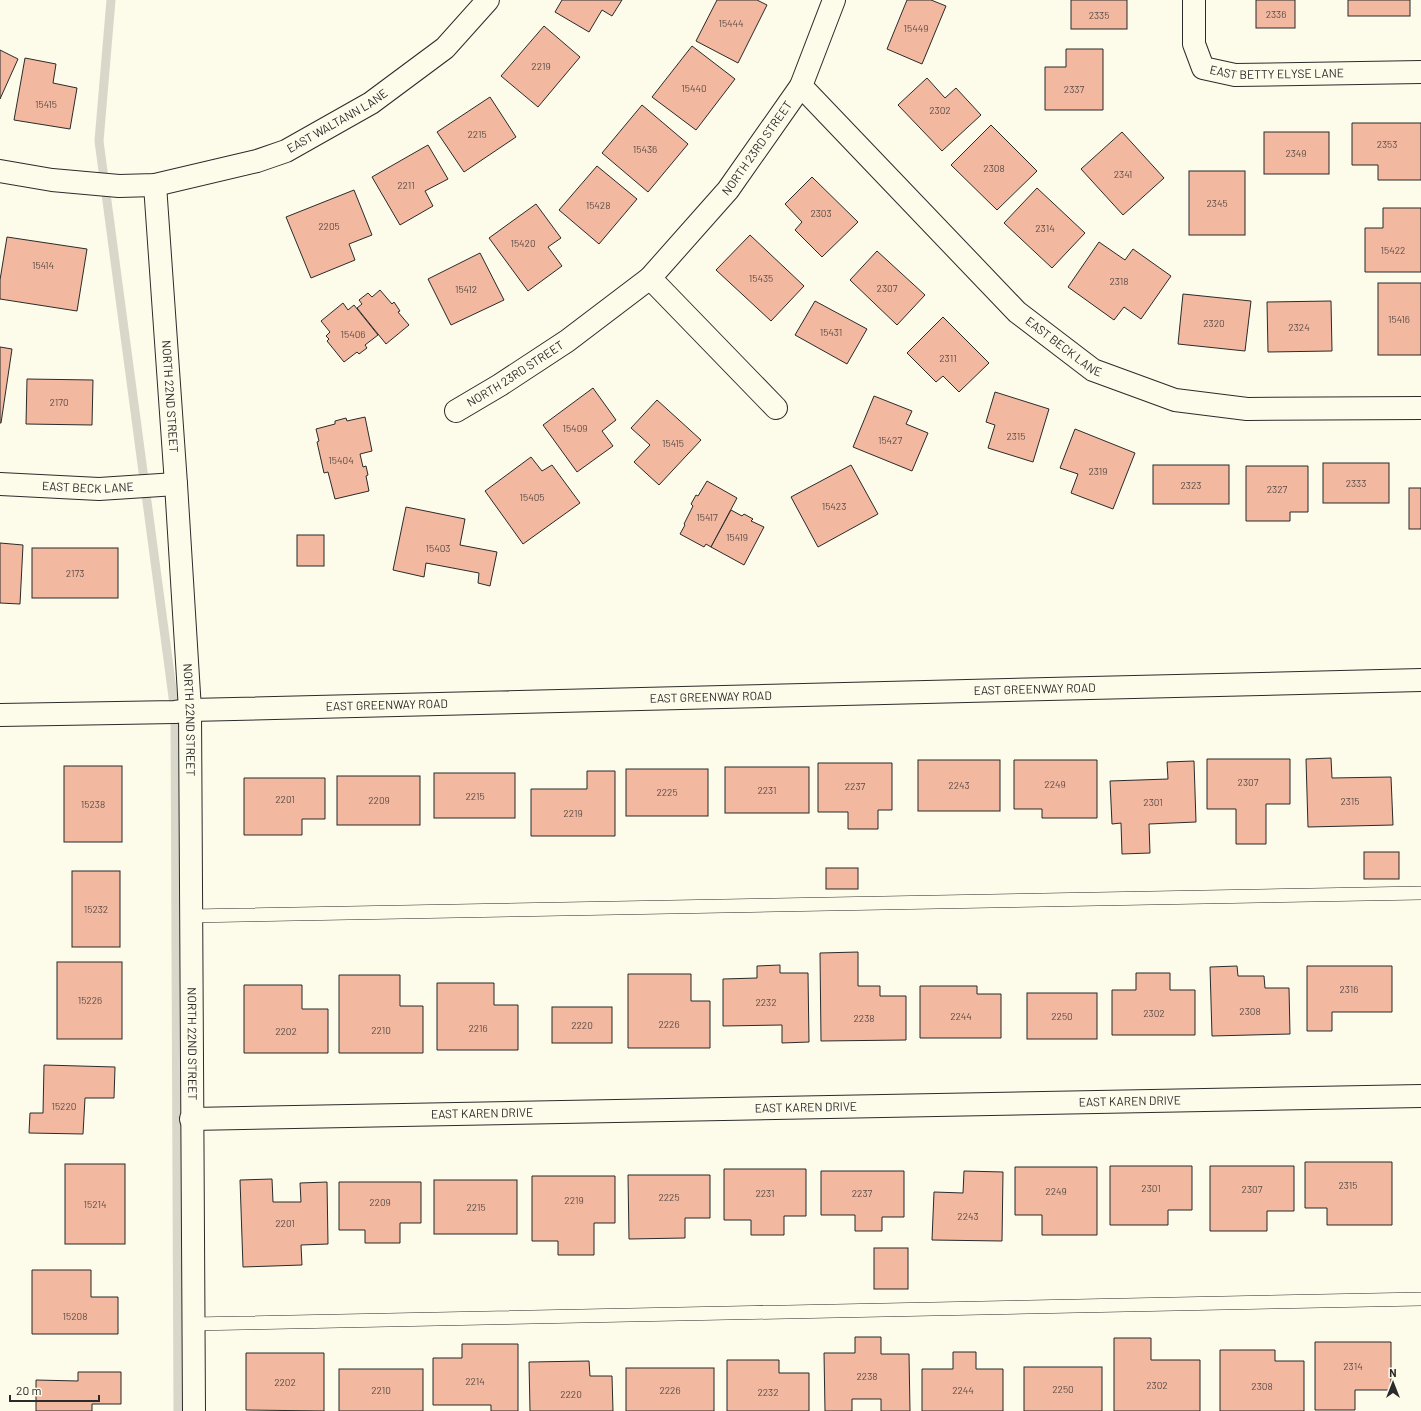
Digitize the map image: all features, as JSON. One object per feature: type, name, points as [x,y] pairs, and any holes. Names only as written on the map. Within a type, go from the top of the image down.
[{"type":"street","name":"EAST WALTANN LANE","points":[[155,185],[257,161],[286,152],[371,103],[445,48],[488,0]]},
{"type":"street","name":"NORTH 23RD STREET","points":[[456,412],[567,341],[650,278],[728,190],[801,86],[834,0]]},
{"type":"street","name":"EAST BETTY ELYSE LANE","points":[[1194,0],[1194,44],[1203,68],[1235,75],[1421,72]]},
{"type":"street","name":"EAST BECK LANE","points":[[801,86],[1017,312],[1094,370],[1175,400],[1247,409],[1421,408]]},
{"type":"street","points":[[0,171],[52,180],[119,186],[155,185]]},
{"type":"street","name":"NORTH 22ND STREET","points":[[155,185],[190,710],[192,916],[192,1324],[194,1411]]},
{"type":"street","points":[[650,278],[776,408]]},
{"type":"street","name":"EAST BECK LANE","points":[[0,484],[99,489],[176,484]]},
{"type":"street","name":"EAST GREENWAY ROAD","points":[[0,715],[175,712],[190,710],[1421,680]]},
{"type":"street","name":"EAST KAREN DRIVE","points":[[192,1119],[1421,1096]]},
{"type":"lane","points":[[192,916],[1421,893]]},
{"type":"lane","points":[[192,1324],[1421,1299]]},
{"type":"building","points":[[562,0],[622,0],[612,16],[602,10],[589,32],[555,12]]},
{"type":"building","points":[[717,0],[757,0],[767,5],[738,63],[696,41]]},
{"type":"building","points":[[907,0],[931,0],[946,6],[922,64],[887,49]]},
{"type":"building","points":[[1071,0],[1127,0],[1127,29],[1071,29]]},
{"type":"building","points":[[1256,0],[1295,0],[1295,28],[1256,28]]},
{"type":"building","points":[[1348,0],[1410,0],[1410,16],[1348,16]]},
{"type":"building","points":[[544,26],[580,57],[538,107],[501,76]]},
{"type":"building","points":[[692,46],[735,79],[696,130],[652,97]]},
{"type":"building","points":[[1066,49],[1103,49],[1103,110],[1045,110],[1045,67],[1066,67]]},
{"type":"building","points":[[0,50],[18,59],[0,99]]},
{"type":"building","points":[[25,58],[56,64],[53,83],[77,88],[70,129],[14,120]]},
{"type":"building","points":[[927,78],[945,98],[956,88],[981,115],[942,151],[898,105]]},
{"type":"building","points":[[490,97],[516,137],[464,172],[437,132]]},
{"type":"building","points":[[642,105],[688,144],[648,192],[602,153]]},
{"type":"building","points":[[1352,123],[1421,123],[1421,180],[1378,180],[1378,165],[1352,165]]},
{"type":"building","points":[[991,125],[1037,171],[997,210],[951,165]]},
{"type":"building","points":[[1122,132],[1164,178],[1123,215],[1081,169]]},
{"type":"building","points":[[1264,132],[1329,132],[1329,174],[1264,174]]},
{"type":"building","points":[[428,145],[448,179],[425,191],[433,206],[400,225],[372,177]]},
{"type":"building","points":[[597,166],[637,199],[599,244],[559,210]]},
{"type":"building","points":[[1189,171],[1245,171],[1245,235],[1189,235]]},
{"type":"building","points":[[812,177],[858,222],[822,257],[795,230],[802,222],[785,204]]},
{"type":"building","points":[[1037,188],[1085,233],[1052,268],[1004,223]]},
{"type":"building","points":[[354,190],[372,235],[349,244],[355,260],[311,278],[286,217]]},
{"type":"building","points":[[536,204],[561,238],[548,247],[562,266],[528,291],[489,238]]},
{"type":"building","points":[[1383,208],[1421,208],[1421,272],[1365,272],[1365,228],[1383,228]]},
{"type":"building","points":[[750,235],[804,286],[771,321],[716,270]]},
{"type":"building","points":[[7,237],[87,249],[77,311],[0,299],[0,280]]},
{"type":"building","points":[[1099,242],[1125,260],[1133,249],[1171,276],[1141,319],[1124,307],[1114,320],[1068,287]]},
{"type":"building","points":[[877,251],[925,295],[897,325],[850,280]]},
{"type":"building","points":[[480,253],[504,300],[451,325],[428,279]]},
{"type":"building","points":[[1378,283],[1421,283],[1421,355],[1378,355]]},
{"type":"building","points":[[380,290],[392,304],[394,302],[400,311],[398,312],[409,325],[386,344],[357,308],[362,304],[359,300],[368,293],[372,297]]},
{"type":"building","points":[[1183,294],[1251,301],[1245,351],[1178,344]]},
{"type":"building","points":[[815,301],[867,329],[847,364],[795,335]]},
{"type":"building","points":[[1331,301],[1332,351],[1268,352],[1267,302]]},
{"type":"building","points":[[343,303],[348,310],[354,305],[378,335],[365,345],[367,348],[359,354],[357,352],[344,362],[327,341],[329,339],[326,336],[330,332],[321,321]]},
{"type":"building","points":[[943,317],[989,363],[959,392],[943,376],[936,382],[907,353]]},
{"type":"building","points":[[0,347],[12,349],[1,423],[0,423]]},
{"type":"building","points":[[27,379],[93,380],[92,425],[26,424]]},
{"type":"building","points":[[593,388],[616,420],[602,431],[613,446],[577,472],[543,425]]},
{"type":"building","points":[[995,392],[1049,409],[1033,462],[988,448],[995,425],[986,422]]},
{"type":"building","points":[[874,396],[912,411],[906,424],[928,433],[912,471],[853,447]]},
{"type":"building","points":[[657,400],[701,440],[659,485],[634,462],[650,445],[631,428]]},
{"type":"building","points":[[365,417],[372,451],[360,454],[363,467],[366,466],[369,491],[335,499],[328,472],[324,473],[317,442],[319,441],[316,429],[335,424],[335,421],[346,418],[347,421]]},
{"type":"building","points":[[1075,429],[1135,453],[1113,509],[1071,493],[1078,474],[1060,468]]},
{"type":"building","points":[[531,457],[542,471],[552,465],[580,503],[523,544],[485,491]]},
{"type":"building","points":[[1323,463],[1389,463],[1389,503],[1323,503]]},
{"type":"building","points":[[851,465],[878,514],[818,547],[791,497]]},
{"type":"building","points":[[1153,465],[1229,465],[1229,504],[1153,504]]},
{"type":"building","points":[[1246,466],[1308,466],[1308,512],[1290,512],[1290,521],[1246,521]]},
{"type":"building","points":[[707,481],[737,498],[711,547],[706,544],[704,547],[680,534],[693,506],[691,504]]},
{"type":"building","points":[[1409,488],[1421,488],[1421,529],[1409,529]]},
{"type":"building","points":[[406,507],[465,519],[460,545],[497,552],[490,586],[478,583],[479,573],[426,563],[424,577],[393,570]]},
{"type":"building","points":[[731,510],[742,516],[744,514],[753,519],[751,521],[764,527],[744,565],[711,547]]},
{"type":"building","points":[[297,535],[324,535],[324,566],[297,566]]},
{"type":"building","points":[[0,543],[23,545],[20,604],[0,603]]},
{"type":"building","points":[[32,548],[118,548],[118,598],[32,598]]},
{"type":"building","points":[[1331,758],[1332,778],[1391,777],[1393,825],[1308,827],[1306,759]]},
{"type":"building","points":[[1207,759],[1290,759],[1290,804],[1266,804],[1266,844],[1236,844],[1236,809],[1207,809]]},
{"type":"building","points":[[918,760],[1000,760],[1000,811],[918,811]]},
{"type":"building","points":[[1014,760],[1097,760],[1097,818],[1042,818],[1042,809],[1014,809]]},
{"type":"building","points":[[1194,761],[1196,822],[1149,824],[1150,853],[1122,854],[1121,823],[1112,824],[1110,781],[1168,779],[1167,762]]},
{"type":"building","points":[[818,763],[892,763],[892,810],[878,810],[878,829],[848,829],[848,812],[818,812]]},
{"type":"building","points":[[64,766],[122,766],[122,842],[64,842]]},
{"type":"building","points":[[725,767],[809,767],[809,813],[725,813]]},
{"type":"building","points":[[626,769],[708,769],[708,816],[626,816]]},
{"type":"building","points":[[587,771],[615,771],[615,836],[531,836],[531,789],[587,789]]},
{"type":"building","points":[[434,773],[515,773],[515,818],[434,818]]},
{"type":"building","points":[[337,776],[420,776],[420,825],[337,825]]},
{"type":"building","points":[[244,778],[325,778],[325,819],[302,819],[302,835],[244,835]]},
{"type":"building","points":[[1364,852],[1399,852],[1399,879],[1364,879]]},
{"type":"building","points":[[826,868],[858,868],[858,889],[826,889]]},
{"type":"building","points":[[72,871],[120,871],[120,947],[72,947]]},
{"type":"building","points":[[858,952],[858,986],[880,986],[880,996],[906,996],[906,1040],[821,1041],[820,953]]},
{"type":"building","points":[[57,962],[122,962],[122,1039],[57,1039]]},
{"type":"building","points":[[780,965],[780,973],[808,973],[809,1042],[782,1043],[782,1025],[723,1026],[723,979],[757,978],[757,966]]},
{"type":"building","points":[[1237,966],[1238,976],[1264,976],[1265,988],[1289,988],[1290,1034],[1212,1036],[1210,967]]},
{"type":"building","points":[[1307,966],[1392,966],[1392,1012],[1332,1012],[1332,1031],[1307,1031]]},
{"type":"building","points":[[1136,973],[1170,973],[1170,990],[1195,990],[1195,1035],[1112,1035],[1112,990],[1136,990]]},
{"type":"building","points":[[628,974],[691,974],[691,1001],[710,1001],[710,1048],[628,1048]]},
{"type":"building","points":[[339,975],[400,975],[400,1006],[423,1006],[423,1053],[339,1053]]},
{"type":"building","points":[[437,983],[494,983],[494,1005],[518,1005],[518,1050],[437,1050]]},
{"type":"building","points":[[244,985],[302,985],[302,1009],[328,1009],[328,1053],[244,1053]]},
{"type":"building","points":[[920,986],[977,986],[977,994],[1001,994],[1001,1038],[920,1038]]},
{"type":"building","points":[[1027,993],[1097,993],[1097,1039],[1027,1039]]},
{"type":"building","points":[[552,1007],[612,1007],[612,1043],[552,1043]]},
{"type":"building","points":[[44,1065],[115,1067],[114,1098],[85,1098],[83,1134],[29,1133],[30,1113],[43,1113]]},
{"type":"building","points":[[1305,1162],[1392,1162],[1392,1225],[1327,1225],[1327,1208],[1305,1208]]},
{"type":"building","points":[[65,1164],[125,1164],[125,1244],[65,1244]]},
{"type":"building","points":[[1110,1166],[1192,1166],[1192,1210],[1168,1210],[1168,1225],[1110,1225]]},
{"type":"building","points":[[1210,1166],[1294,1166],[1294,1211],[1267,1211],[1267,1231],[1210,1231]]},
{"type":"building","points":[[1015,1167],[1097,1167],[1097,1235],[1042,1235],[1042,1215],[1015,1215]]},
{"type":"building","points":[[724,1169],[806,1169],[806,1216],[784,1216],[784,1235],[751,1235],[751,1220],[724,1220]]},
{"type":"building","points":[[821,1171],[904,1171],[904,1217],[882,1217],[882,1231],[855,1231],[855,1215],[821,1215]]},
{"type":"building","points":[[964,1171],[1003,1172],[1002,1241],[932,1240],[934,1192],[963,1193]]},
{"type":"building","points":[[628,1175],[710,1175],[710,1218],[685,1218],[685,1238],[629,1239]]},
{"type":"building","points":[[532,1176],[615,1176],[615,1223],[594,1223],[594,1255],[558,1255],[558,1241],[532,1241]]},
{"type":"building","points":[[272,1179],[273,1202],[301,1202],[300,1183],[327,1182],[328,1244],[301,1245],[302,1265],[243,1267],[240,1180]]},
{"type":"building","points":[[434,1180],[517,1180],[517,1234],[434,1234]]},
{"type":"building","points":[[339,1182],[421,1182],[421,1223],[400,1223],[400,1243],[365,1243],[365,1230],[339,1230]]},
{"type":"building","points":[[874,1248],[908,1248],[908,1289],[874,1289]]},
{"type":"building","points":[[32,1270],[91,1270],[91,1297],[118,1297],[118,1334],[32,1334]]},
{"type":"building","points":[[855,1337],[881,1337],[881,1354],[909,1354],[910,1411],[881,1411],[881,1399],[852,1399],[852,1411],[825,1411],[824,1353],[855,1353]]},
{"type":"building","points":[[1114,1338],[1151,1338],[1151,1360],[1200,1360],[1200,1411],[1114,1411]]},
{"type":"building","points":[[1315,1342],[1391,1342],[1391,1390],[1355,1390],[1355,1410],[1315,1410]]},
{"type":"building","points":[[462,1344],[518,1344],[518,1411],[491,1411],[491,1405],[433,1405],[433,1358],[462,1358]]},
{"type":"building","points":[[1220,1350],[1275,1350],[1275,1361],[1304,1361],[1304,1411],[1220,1411]]},
{"type":"building","points":[[953,1352],[976,1352],[976,1369],[1003,1369],[1003,1411],[922,1411],[922,1369],[953,1369]]},
{"type":"building","points":[[246,1353],[324,1353],[324,1411],[246,1410]]},
{"type":"building","points":[[727,1360],[779,1360],[779,1373],[809,1373],[809,1411],[727,1411]]},
{"type":"building","points":[[589,1361],[590,1376],[612,1376],[613,1411],[530,1411],[529,1362]]},
{"type":"building","points":[[1024,1367],[1102,1367],[1102,1411],[1024,1411]]},
{"type":"building","points":[[626,1368],[714,1368],[714,1411],[626,1411]]},
{"type":"building","points":[[339,1369],[423,1369],[423,1411],[339,1411]]},
{"type":"building","points":[[78,1372],[121,1372],[121,1404],[92,1404],[92,1411],[36,1411],[36,1380],[78,1381]]},
{"type":"waterway","points":[[111,0],[99,141],[175,712],[178,1411]]}]
